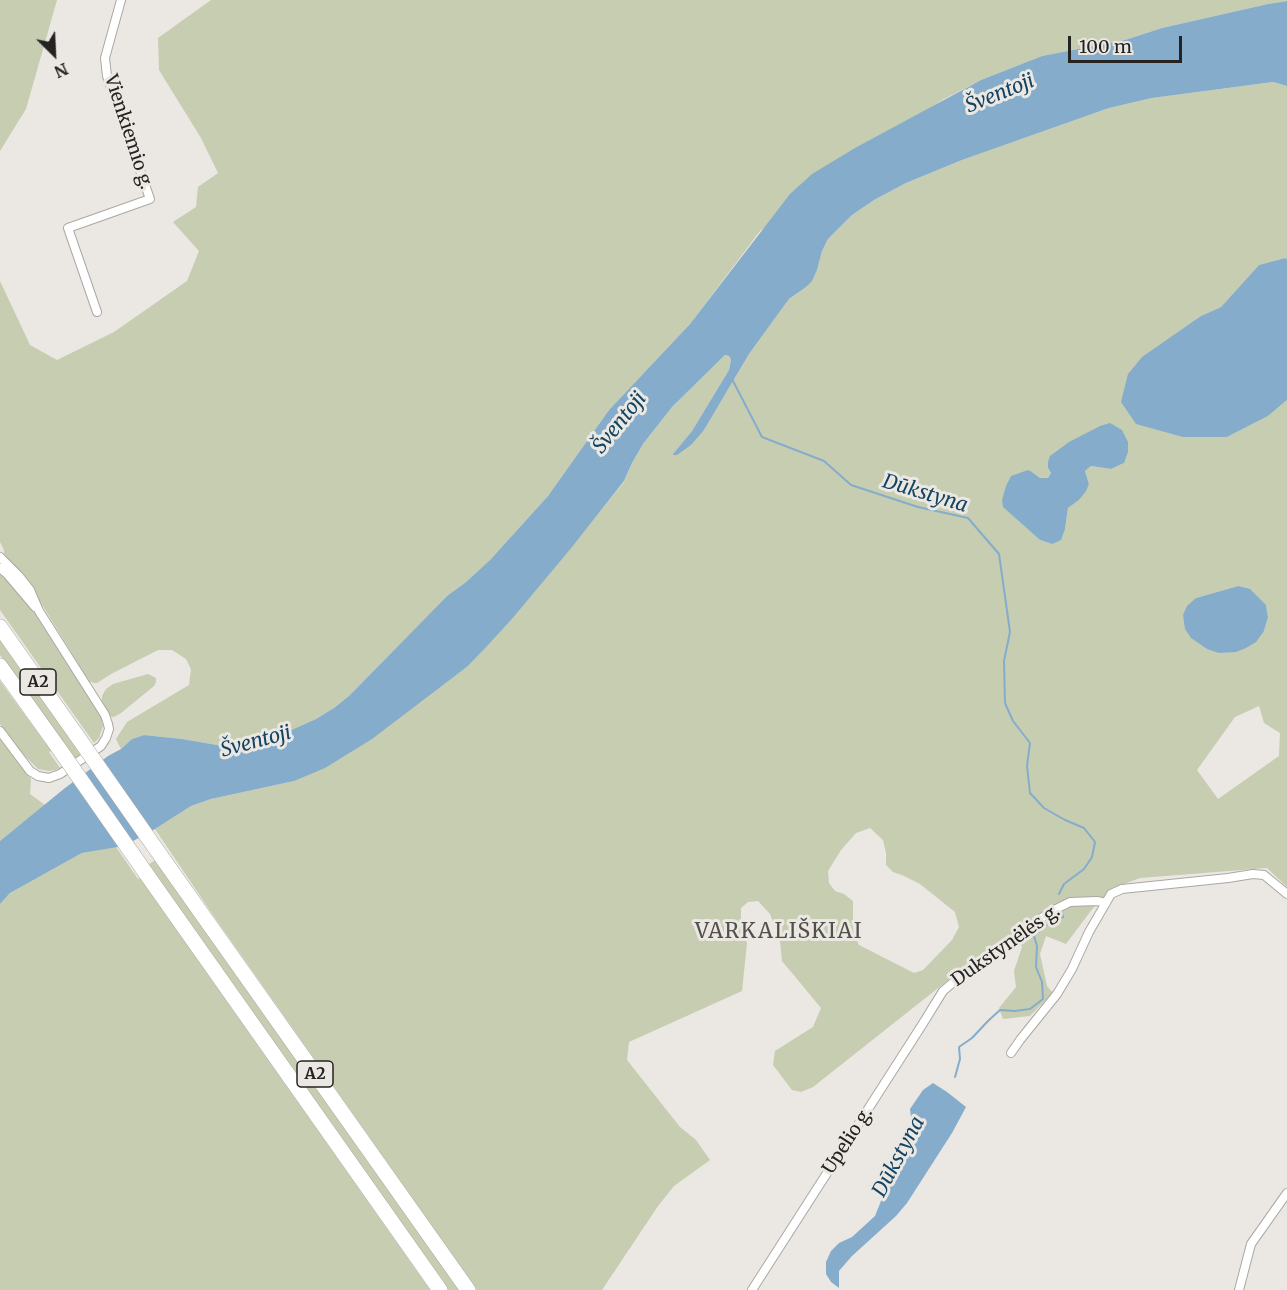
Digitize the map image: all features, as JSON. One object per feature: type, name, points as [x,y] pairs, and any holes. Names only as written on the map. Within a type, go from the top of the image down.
[{"type":"highway","name":"A2","points":[[0,627],[468,1290]]},
{"type":"highway","name":"A2","points":[[0,666],[440,1290]]},
{"type":"street","name":"Vienkiemio g.","points":[[97,312],[68,228],[150,199],[107,76],[105,58],[121,0]]},
{"type":"street","points":[[0,557],[20,576],[30,590],[39,611]]},
{"type":"street","points":[[0,568],[39,611],[105,715],[109,729],[101,746],[56,776],[45,778],[30,771],[0,730]]},
{"type":"street","points":[[1011,1053],[1057,994],[1111,894],[1122,889],[1253,874],[1264,875],[1287,894]]},
{"type":"street","name":"Dukstynėlės g.","points":[[943,991],[1050,912],[1070,902],[1106,903]]},
{"type":"street","name":"Upelio g.","points":[[752,1290],[943,991]]},
{"type":"street","points":[[1239,1290],[1251,1244],[1287,1193]]},
{"type":"green space","points":[[0,0],[57,0],[26,109],[0,151]]},
{"type":"green space","points":[[211,0],[1287,1],[1162,28],[1125,40],[1042,56],[981,80],[942,100],[760,231],[690,324],[609,410],[548,496],[490,560],[447,596],[350,695],[334,708],[289,731],[256,741],[223,746],[144,735],[132,739],[121,749],[116,739],[127,722],[189,685],[191,669],[186,659],[172,650],[158,650],[97,683],[89,681],[33,590],[4,554],[0,542],[0,281],[30,345],[57,360],[114,332],[187,281],[199,251],[173,222],[196,207],[198,187],[218,173],[201,138],[159,70],[158,38]]},
{"type":"green space","points":[[1273,82],[1287,86],[1287,259],[1259,265],[1221,307],[1201,316],[1183,436],[1227,437],[1268,416],[1287,400],[1287,887],[1267,868],[1140,878],[1116,887],[1093,908],[1066,944],[1046,936],[1040,954],[1047,986],[1053,993],[1030,1016],[1003,1019],[999,1008],[1016,987],[1014,971],[1022,947],[1019,939],[1008,937],[971,962],[813,1087],[801,1092],[792,1090],[773,1065],[775,1051],[813,1027],[821,1008],[782,961],[780,941],[770,914],[758,901],[748,902],[741,908],[741,924],[747,943],[742,991],[629,1042],[627,1060],[680,1127],[696,1140],[710,1160],[674,1186],[602,1290],[477,1290],[155,829],[191,806],[211,799],[294,781],[416,704],[468,666],[512,619],[624,482],[643,444],[672,407],[725,355],[729,356],[731,360],[729,370],[692,431],[673,454],[704,430],[749,354],[789,299],[806,287],[817,270],[828,239],[852,215],[906,183],[962,160],[1109,108],[1152,98]],"holes":[[[1124,463],[1111,469],[1091,466],[1085,471],[1089,484],[1079,500],[1068,508],[1065,529],[1052,544],[1040,540],[1004,507],[1032,472],[1040,478],[1048,478],[1051,473],[1048,468]],[[1238,586],[1266,605],[1268,616],[1264,631],[1207,649],[1201,644],[1196,598]],[[1259,706],[1264,723],[1280,733],[1279,756],[1218,799],[1197,770],[1235,717]],[[870,828],[883,840],[886,865],[893,872],[920,884],[955,912],[959,927],[952,940],[923,970],[914,973],[859,945],[855,937],[853,901],[835,891],[829,883],[828,871],[841,850],[856,833]]]},
{"type":"green space","points":[[0,573],[36,615],[101,716],[103,726],[99,738],[94,743],[0,610]]},
{"type":"green space","points":[[0,635],[73,740],[80,754],[75,758],[0,655]]},
{"type":"green space","points":[[148,674],[156,678],[154,686],[121,713],[114,717],[110,716],[102,701],[106,689],[113,684]]},
{"type":"green space","points":[[0,681],[51,751],[49,752],[60,768],[49,771],[38,769],[22,753],[0,724]]},
{"type":"green space","points":[[0,739],[31,779],[30,794],[45,805],[0,841]]},
{"type":"green space","points":[[116,847],[430,1290],[0,1290],[0,904],[10,893],[82,853]]},
{"type":"green space","points":[[156,860],[461,1290],[447,1290],[151,869],[149,864]]},
{"type":"water","name":"Šventoji","points":[[1287,1],[1287,86],[1273,82],[1152,98],[1109,108],[962,160],[906,183],[852,215],[828,239],[812,281],[789,299],[749,354],[704,430],[691,445],[677,455],[673,455],[692,431],[729,370],[731,360],[729,356],[725,355],[672,407],[643,444],[624,481],[572,547],[489,644],[468,666],[372,739],[325,768],[294,781],[211,799],[191,806],[124,846],[82,853],[10,893],[0,904],[0,841],[65,788],[132,739],[144,735],[223,746],[256,741],[289,731],[316,719],[350,695],[447,596],[490,560],[548,496],[609,410],[690,324],[790,194],[812,174],[855,148],[981,80],[1042,56],[1125,40],[1162,28]]},
{"type":"water","points":[[1287,259],[1287,400],[1268,416],[1227,437],[1183,437],[1136,424],[1121,402],[1128,374],[1142,357],[1201,316],[1221,307],[1259,265]]},
{"type":"water","points":[[1110,423],[1122,430],[1128,442],[1128,452],[1124,463],[1111,469],[1091,466],[1085,471],[1089,484],[1079,500],[1068,508],[1061,540],[1052,544],[1040,540],[1003,507],[1002,500],[1011,476],[1028,470],[1040,478],[1048,478],[1051,473],[1048,468],[1050,456],[1069,442]]},
{"type":"water","points":[[1238,586],[1250,589],[1266,605],[1268,617],[1264,631],[1256,642],[1236,652],[1219,653],[1207,649],[1191,638],[1185,629],[1183,615],[1187,606],[1196,598]]},
{"type":"water","points":[[933,1083],[966,1107],[907,1203],[839,1271],[839,1288],[826,1274],[826,1262],[831,1251],[839,1243],[852,1237],[875,1216],[881,1201],[882,1186],[889,1171],[908,1148],[913,1134],[910,1109],[923,1090]]},
{"type":"waterway","name":"Dūkstyna","points":[[733,378],[762,437],[824,461],[851,485],[918,507],[968,518],[999,554],[1010,632],[1004,661],[1005,703],[1013,721],[1030,743],[1027,766],[1030,793],[1044,808],[1084,828],[1095,842],[1092,857],[1084,869],[1064,884],[1059,894]]},
{"type":"waterway","name":"Dūkstyna","points":[[955,1077],[960,1059],[959,1047],[972,1038],[1000,1010],[1030,1009],[1043,999],[1042,982],[1036,967],[1037,946],[1034,936],[1046,925],[1063,917],[1062,913]]},
{"type":"district","name":"VARKALIŠKIAI","points":[[779,932]]}]
